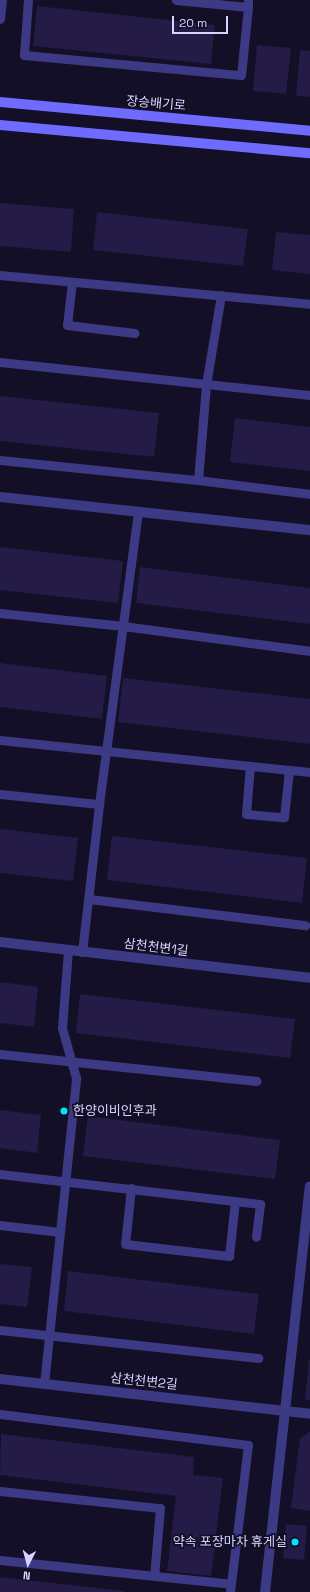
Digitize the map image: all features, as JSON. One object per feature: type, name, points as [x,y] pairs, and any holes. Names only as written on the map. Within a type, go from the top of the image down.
[{"type":"street","points":[[0,18],[2,0]]},
{"type":"street","name":"장승배기로","points":[[0,102],[310,131]]},
{"type":"street","points":[[0,125],[310,153]]},
{"type":"street","points":[[0,497],[310,530]]},
{"type":"street","name":"삼천천변1길","points":[[0,942],[310,978]]},
{"type":"street","points":[[265,1592],[310,1186]]},
{"type":"street","name":"삼천천변2길","points":[[0,1379],[310,1414]]},
{"type":"lane","points":[[28,0],[24,55],[241,75],[248,4],[176,0]]},
{"type":"lane","points":[[0,275],[310,304]]},
{"type":"lane","points":[[72,282],[67,324],[135,333]]},
{"type":"lane","points":[[198,480],[206,385],[221,295]]},
{"type":"lane","points":[[0,362],[310,395]]},
{"type":"lane","points":[[0,460],[198,480],[310,494]]},
{"type":"lane","points":[[82,952],[99,804],[108,751],[138,512]]},
{"type":"lane","points":[[0,613],[124,626],[310,651]]},
{"type":"lane","points":[[0,740],[310,772]]},
{"type":"lane","points":[[250,766],[246,814],[284,817],[289,770]]},
{"type":"lane","points":[[0,794],[99,804]]},
{"type":"lane","points":[[89,899],[306,925]]},
{"type":"lane","points":[[44,1384],[76,1078],[62,1028],[68,950]]},
{"type":"lane","points":[[0,1054],[256,1081]]},
{"type":"lane","points":[[0,1174],[65,1180],[260,1204],[256,1237]]},
{"type":"lane","points":[[131,1188],[124,1244],[229,1256],[235,1201]]},
{"type":"lane","points":[[0,1225],[60,1232]]},
{"type":"lane","points":[[0,1330],[258,1358]]},
{"type":"lane","points":[[0,1414],[248,1445],[231,1588],[154,1576],[0,1560]]},
{"type":"lane","points":[[0,1491],[160,1508],[154,1576]]},
{"type":"building","points":[[37,6],[215,25],[211,64],[33,46]]},
{"type":"building","points":[[257,45],[291,48],[286,94],[253,91]]},
{"type":"building","points":[[300,50],[310,51],[310,97],[296,96]]},
{"type":"building","points":[[0,203],[74,209],[71,252],[0,246]]},
{"type":"building","points":[[97,212],[248,229],[243,266],[93,250]]},
{"type":"building","points":[[276,232],[310,235],[310,274],[272,270]]},
{"type":"building","points":[[0,396],[159,413],[154,457],[0,441]]},
{"type":"building","points":[[235,418],[310,427],[310,471],[230,462]]},
{"type":"building","points":[[0,547],[123,561],[118,603],[0,590]]},
{"type":"building","points":[[140,567],[310,588],[310,624],[136,603]]},
{"type":"building","points":[[0,663],[107,676],[102,719],[0,707]]},
{"type":"building","points":[[123,678],[310,699],[310,744],[118,722]]},
{"type":"building","points":[[0,829],[78,838],[73,881],[0,873]]},
{"type":"building","points":[[112,836],[307,858],[302,903],[107,880]]},
{"type":"building","points":[[0,982],[38,987],[34,1027],[0,1023]]},
{"type":"building","points":[[80,994],[295,1019],[290,1058],[76,1033]]},
{"type":"building","points":[[0,1110],[41,1115],[37,1153],[0,1148]]},
{"type":"building","points":[[88,1116],[280,1140],[275,1179],[83,1156]]},
{"type":"building","points":[[0,1264],[32,1267],[27,1307],[0,1304]]},
{"type":"building","points":[[68,1271],[259,1294],[254,1334],[64,1311]]},
{"type":"building","points":[[309,1359],[310,1400],[305,1400]]},
{"type":"building","points":[[310,1431],[310,1511],[291,1508],[300,1438]]},
{"type":"building","points":[[1,1434],[194,1457],[193,1475],[223,1478],[211,1576],[167,1571],[176,1496],[0,1475]]},
{"type":"building","name":"약속 포장마차 휴게실","points":[[286,1524],[307,1526],[304,1560],[283,1558]]},
{"type":"building","points":[[0,1577],[124,1591],[124,1592],[0,1592]]},
{"type":"place","name":"한양이비인후과","points":[[64,1111]]},
{"type":"place","name":"약속 포장마차 휴게실","points":[[295,1542]]}]
